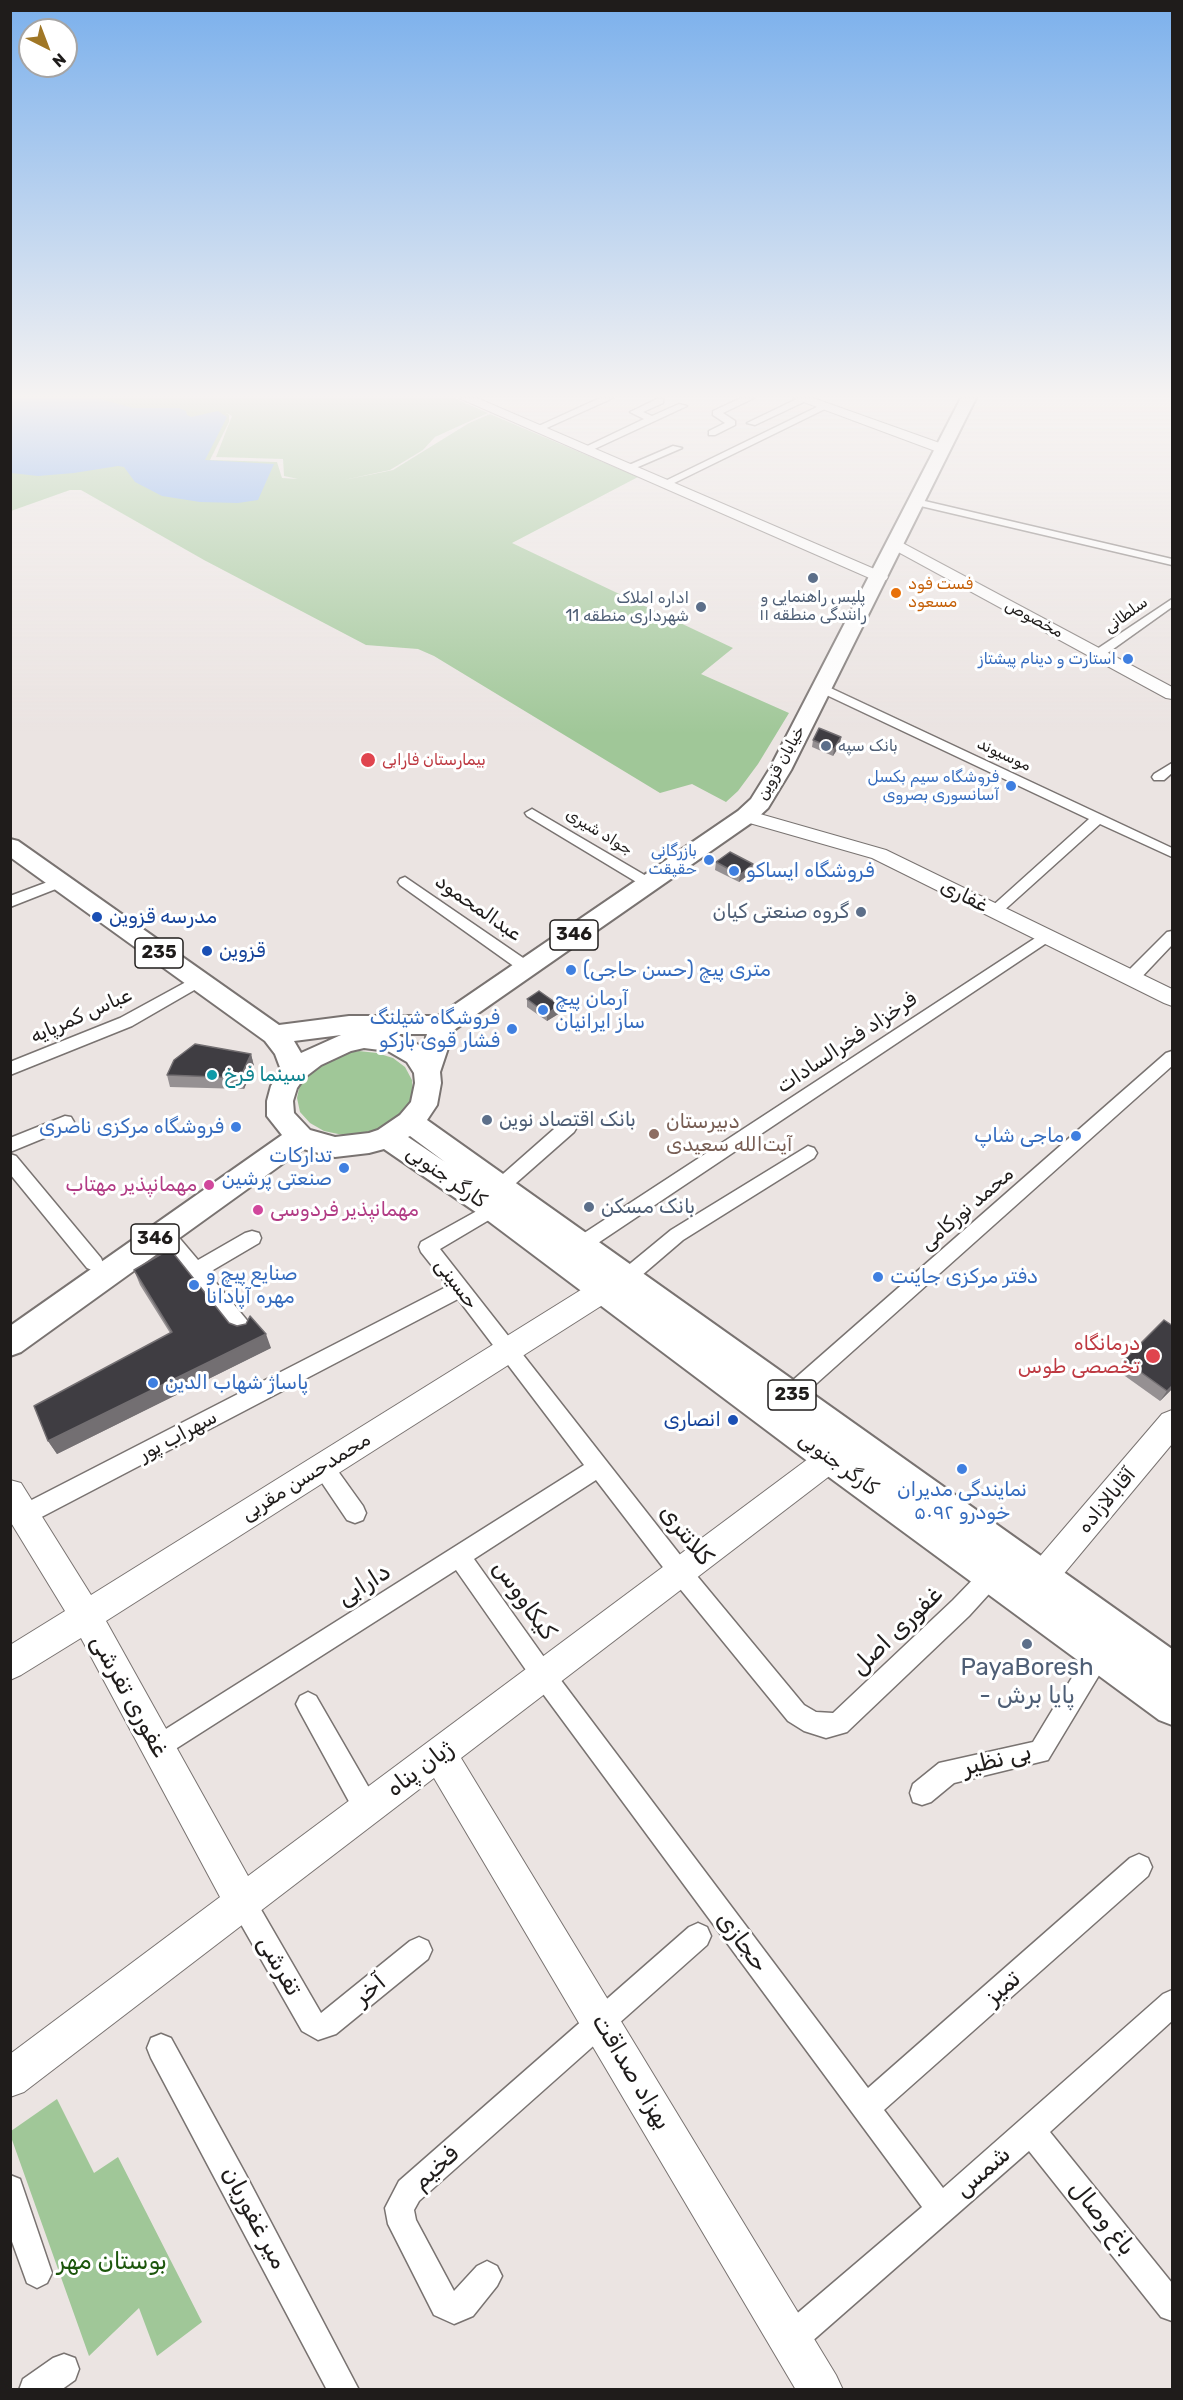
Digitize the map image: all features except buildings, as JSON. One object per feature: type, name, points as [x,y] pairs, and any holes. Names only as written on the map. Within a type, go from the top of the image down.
[{"type":"main road","name":"خیابان قزوین","points":[[443,1025],[746,816],[760,803],[772,785],[880,577],[912,510]]},
{"type":"main road","name":"235","points":[[10,846],[274,1035],[287,1051],[295,1071]]},
{"type":"main road","points":[[274,1035],[349,1025],[443,1025],[427,1072],[428,1083],[424,1105],[399,1129],[352,1146],[335,1147],[315,1143],[291,1126],[279,1108],[282,1093],[295,1071],[330,1048],[364,1039],[399,1044],[416,1056],[427,1072]]},
{"type":"main road","name":"346","points":[[10,1343],[164,1232],[291,1126]]},
{"type":"main road","name":"346","points":[[10,1321],[291,1126]]},
{"type":"main road","name":"کارگر جنوبی","points":[[399,1129],[615,1284],[830,1459],[1173,1707]]},
{"type":"main road","name":"کارگر جنوبی","points":[[497,1198],[582,1245],[615,1284],[791,1394],[1041,1578],[1173,1671]]},
{"type":"street","points":[[724,510],[880,577]]},
{"type":"street","points":[[950,510],[1173,562]]},
{"type":"street","name":"مخصوص","points":[[895,544],[1172,693]]},
{"type":"street","name":"سلطانی","points":[[1098,654],[1173,602]]},
{"type":"street","name":"موسیوند","points":[[822,688],[1173,852]]},
{"type":"street","points":[[1159,777],[1173,767]]},
{"type":"street","name":"جواد شیری","points":[[532,813],[648,883]]},
{"type":"street","name":"غفاری","points":[[746,816],[879,854],[1173,998]]},
{"type":"street","points":[[995,911],[1099,818]]},
{"type":"street","points":[[10,902],[61,882]]},
{"type":"street","name":"عبدالمحمود","points":[[405,882],[527,968]]},
{"type":"street","name":"فرخزاد فخرالسادات","points":[[582,1245],[1046,936]]},
{"type":"street","points":[[1131,978],[1173,936]]},
{"type":"street","name":"عباس کمرپایه","points":[[10,1069],[126,1022],[198,981]]},
{"type":"street","name":"محمد نورکامی","points":[[791,1394],[1173,1057]]},
{"type":"street","points":[[10,1146],[65,1122]]},
{"type":"street","points":[[497,1198],[568,1127]]},
{"type":"street","points":[[615,1284],[677,1235],[808,1153]]},
{"type":"street","points":[[10,1161],[94,1263]]},
{"type":"street","name":"حسینی","points":[[497,1198],[428,1247],[508,1350]]},
{"type":"street","points":[[164,1232],[243,1330]]},
{"type":"street","points":[[195,1271],[252,1238]]},
{"type":"street","name":"محمدحسن مقربی","points":[[10,1664],[615,1284]]},
{"type":"street","name":"سهراب پور","points":[[17,1504],[460,1289]]},
{"type":"street","name":"کلانتری","points":[[508,1350],[680,1572],[796,1713],[812,1723],[826,1726],[839,1724]]},
{"type":"street","name":"آقابالازاده","points":[[1041,1578],[1173,1423]]},
{"type":"street","name":"ژیان پناه","points":[[10,2078],[830,1459]]},
{"type":"street","points":[[323,1467],[356,1513]]},
{"type":"street","name":"دارابی","points":[[158,1747],[599,1467]]},
{"type":"street","name":"غفوری تفرشی","points":[[17,1504],[86,1616],[243,1903]]},
{"type":"street","name":"کیکاووس","points":[[459,1556],[543,1676]]},
{"type":"street","name":"غفوری اصل","points":[[839,1724],[961,1608],[991,1576]]},
{"type":"street","name":"بی نظیر","points":[[922,1793],[948,1772],[1040,1752],[1099,1654]]},
{"type":"street","name":"حجازی","points":[[543,1676],[941,2209]]},
{"type":"street","points":[[308,1704],[367,1809]]},
{"type":"street","name":"بهزاد صداقت","points":[[439,1754],[821,2390]]},
{"type":"street","name":"تمیز","points":[[866,2108],[1139,1867]]},
{"type":"street","name":"تفرشی","points":[[243,1903],[311,2022],[318,2027]]},
{"type":"street","points":[[600,2022],[698,1936]]},
{"type":"street","name":"آخر","points":[[318,2027],[327,2025],[419,1950]]},
{"type":"street","name":"شمس","points":[[791,2339],[1031,2131],[1173,2003]]},
{"type":"street","name":"فخیم","points":[[487,2276],[462,2304],[454,2309],[445,2304],[402,2224],[399,2208],[409,2191],[600,2022]]},
{"type":"street","name":"میر غفوریان","points":[[161,2048],[235,2182],[344,2390]]},
{"type":"street","name":"باغ وصال","points":[[1031,2131],[1173,2306]]},
{"type":"street","points":[[10,2189],[37,2272]]},
{"type":"street","points":[[34,2390],[64,2369]]},
{"type":"green space","points":[[116,510],[575,510],[512,543],[733,648],[701,674],[789,713],[758,764],[738,791],[726,802],[692,784],[660,793],[434,656],[418,649],[366,645],[204,560]]},
{"type":"green space","points":[[359,1051],[393,1058],[405,1067],[412,1080],[413,1093],[408,1107],[397,1119],[381,1129],[362,1134],[343,1135],[324,1131],[310,1123],[300,1112],[297,1098],[300,1084],[309,1072],[340,1054]]},
{"type":"green space","name":"بوستان مهر","points":[[57,2099],[94,2173],[118,2157],[202,2322],[157,2356],[139,2308],[89,2356],[11,2137],[11,2131]]},
{"type":"place","name":"پلیس راهنمایی و رانندگی منطقه ۱۱","points":[[813,578]]},
{"type":"place","name":"فست فود مسعود","points":[[896,593]]},
{"type":"place","name":"اداره املاک شهرداری منطقه 11","points":[[701,607]]},
{"type":"place","name":"استارت و دینام پیشتاز","points":[[1128,659]]},
{"type":"place","name":"بانک سپه","points":[[826,746]]},
{"type":"place","name":"بیمارستان فارابی","points":[[368,760]]},
{"type":"place","name":"فروشگاه سیم بکسل آسانسوری بصروی","points":[[1011,786]]},
{"type":"place","name":"بازرگانی حقیقت","points":[[709,860]]},
{"type":"place","name":"فروشگاه ایساکو","points":[[734,871]]},
{"type":"place","name":"گروه صنعتی کیان","points":[[861,912]]},
{"type":"place","name":"مدرسه قزوین","points":[[97,917]]},
{"type":"place","name":"قزوین","points":[[207,951]]},
{"type":"place","name":"متری پیچ (حسن حاجی)","points":[[571,970]]},
{"type":"place","name":"آرمان پیچ ساز ایرانیان","points":[[543,1010]]},
{"type":"place","name":"فروشگاه شیلنگ فشار قوی بارکو","points":[[512,1029]]},
{"type":"place","name":"سینما فرخ","points":[[212,1075]]},
{"type":"place","name":"بانک اقتصاد نوین","points":[[487,1120]]},
{"type":"place","name":"فروشگاه مرکزی ناصری","points":[[236,1127]]},
{"type":"place","name":"دبیرستان آیت‌الله سعیدی","points":[[654,1134]]},
{"type":"place","name":"ماجی شاپ","points":[[1076,1136]]},
{"type":"place","name":"تدارکات صنعتی پرشین","points":[[344,1168]]},
{"type":"place","name":"مهمانپذیر مهتاب","points":[[209,1185]]},
{"type":"place","name":"بانک مسکن","points":[[589,1207]]},
{"type":"place","name":"مهمانپذیر فردوسی","points":[[258,1210]]},
{"type":"place","name":"دفتر مرکزی جاینت","points":[[878,1277]]},
{"type":"place","name":"صنایع پیچ و مهره آپادانا","points":[[194,1285]]},
{"type":"place","name":"درمانگاه تخصصی طوس","points":[[1153,1356]]},
{"type":"place","name":"پاساژ شهاب الدین","points":[[153,1383]]},
{"type":"place","name":"انصاری","points":[[733,1420]]},
{"type":"place","name":"نمایندگی مدیران خودرو ۵۰۹۲","points":[[962,1469]]},
{"type":"place","name":"PayaBoresh - پایا برش","points":[[1027,1644]]}]
